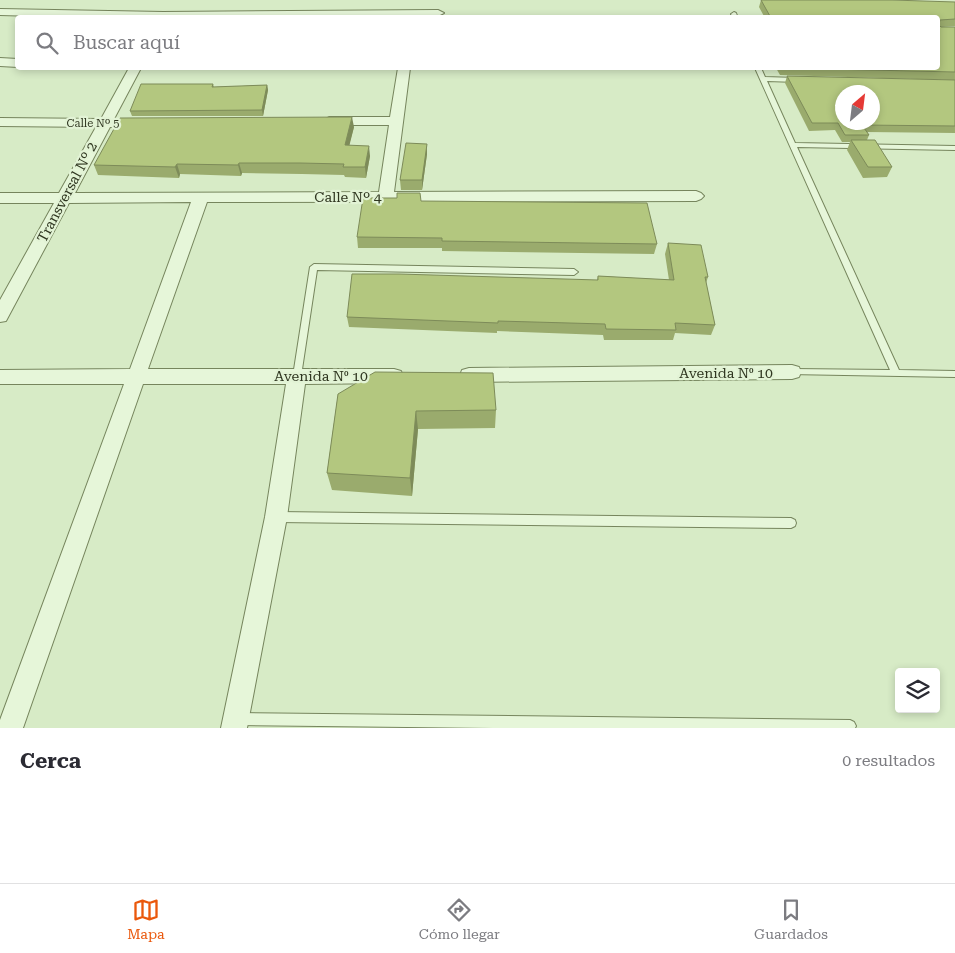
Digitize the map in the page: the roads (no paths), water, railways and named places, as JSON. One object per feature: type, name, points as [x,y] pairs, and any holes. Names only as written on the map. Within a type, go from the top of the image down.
[{"type":"street","points":[[0,12],[122,15]]},
{"type":"street","points":[[420,15],[438,13]]},
{"type":"street","points":[[0,62],[15,63]]},
{"type":"street","name":"Transversal Nº 2","points":[[0,316],[134,70]]},
{"type":"street","points":[[386,197],[404,70]]},
{"type":"street","points":[[318,121],[396,121]]},
{"type":"street","name":"Calle Nº 5","points":[[0,122],[153,123]]},
{"type":"street","name":"Calle Nº 4","points":[[3,203],[64,198],[696,196]]},
{"type":"street","points":[[10,728],[200,198]]},
{"type":"street","name":"Avenida N⁰ 10","points":[[455,375],[792,372]]},
{"type":"street","name":"Avenida N⁰ 10","points":[[0,377],[415,375]]},
{"type":"street","points":[[235,724],[276,517],[296,376]]},
{"type":"lane","points":[[759,70],[896,373]]},
{"type":"lane","points":[[764,79],[802,80]]},
{"type":"lane","points":[[793,145],[955,148]]},
{"type":"lane","points":[[296,376],[314,267],[574,272]]},
{"type":"lane","points":[[792,372],[955,374]]},
{"type":"lane","points":[[276,517],[791,523]]},
{"type":"lane","points":[[235,724],[850,726]]}]
